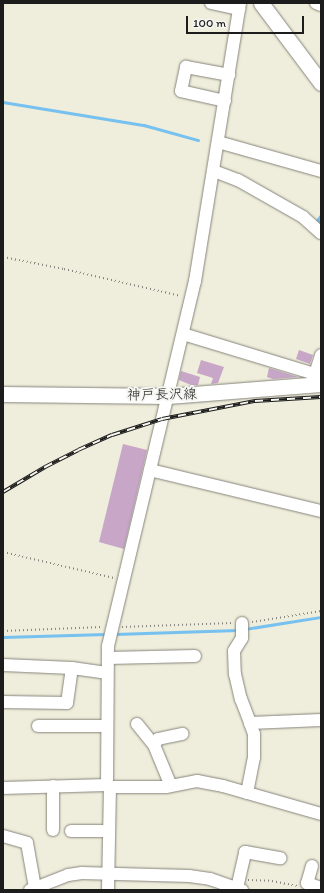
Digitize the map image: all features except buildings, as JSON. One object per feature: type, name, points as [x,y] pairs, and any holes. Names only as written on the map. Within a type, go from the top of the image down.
[{"type":"main road","points":[[261,3],[321,83]]},
{"type":"main road","name":"神戸長沢線","points":[[3,394],[168,396],[316,381]]},
{"type":"street","points":[[108,890],[109,831],[106,726],[107,673],[110,640],[191,298],[214,171],[239,6],[211,3]]},
{"type":"street","points":[[316,3],[321,5]]},
{"type":"street","points":[[225,101],[181,91],[186,67],[229,75]]},
{"type":"street","points":[[218,142],[321,171]]},
{"type":"street","points":[[214,171],[238,180],[303,218],[321,233]]},
{"type":"street","points":[[183,334],[316,381],[321,355]]},
{"type":"street","points":[[150,470],[321,511]]},
{"type":"street","points":[[242,623],[242,638],[234,651],[236,674],[241,699],[254,734],[254,758],[247,793]]},
{"type":"street","points":[[108,658],[195,656]]},
{"type":"street","points":[[3,665],[72,668],[107,673]]},
{"type":"street","points":[[3,702],[67,703],[72,668]]},
{"type":"street","points":[[250,723],[321,720]]},
{"type":"street","points":[[137,724],[154,745],[171,786]]},
{"type":"street","points":[[38,726],[106,726]]},
{"type":"street","points":[[154,745],[158,739],[182,734]]},
{"type":"street","points":[[3,796],[8,787],[171,786],[197,781],[247,793],[321,814]]},
{"type":"street","points":[[52,830],[54,786]]},
{"type":"street","points":[[71,831],[109,831]]},
{"type":"street","points":[[3,836],[27,843],[35,889],[68,875],[82,873],[189,876],[239,886],[245,852],[280,858]]},
{"type":"street","points":[[312,866],[307,883],[321,888]]},
{"type":"path","points":[[3,257],[64,269],[191,298]]},
{"type":"path","points":[[3,552],[124,580]]},
{"type":"path","points":[[3,631],[242,623],[321,610]]},
{"type":"path","points":[[239,886],[272,881],[301,886]]},
{"type":"waterway","points":[[3,102],[144,125],[198,140]]},
{"type":"waterway","points":[[321,216],[318,220],[321,225]]},
{"type":"waterway","points":[[245,629],[321,617]]},
{"type":"waterway","points":[[115,634],[238,630]]},
{"type":"waterway","points":[[3,637],[106,634]]},
{"type":"railway","points":[[3,492],[45,467],[78,450],[112,435],[162,419],[255,401],[321,397]]}]
